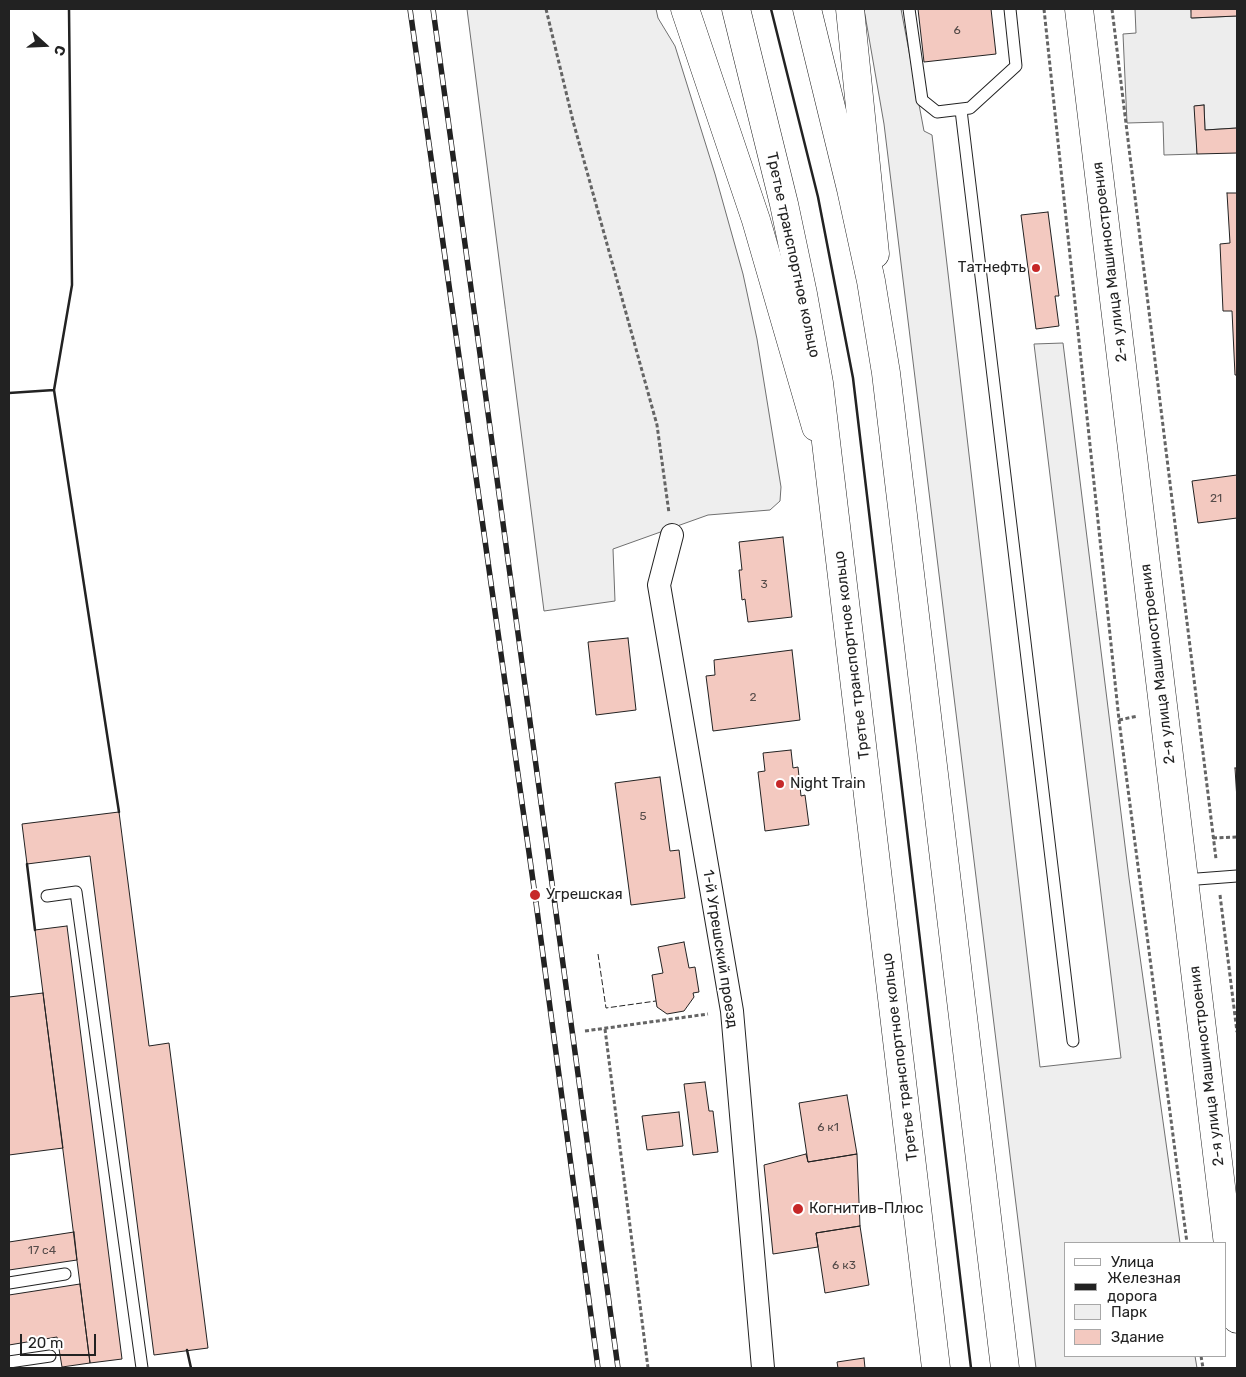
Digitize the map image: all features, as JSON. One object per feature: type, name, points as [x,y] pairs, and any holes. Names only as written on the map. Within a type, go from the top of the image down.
[{"type":"main road","points":[[685,9],[756,220],[816,423],[834,506]]},
{"type":"main road","name":"Третье транспортное кольцо","points":[[736,9],[761,104],[804,294],[819,383],[936,1368]]},
{"type":"main road","points":[[807,9],[853,198],[871,281],[886,373]]},
{"type":"main road","points":[[850,9],[886,373],[1005,1368]]},
{"type":"main road","name":"2-я улица Машиностроения","points":[[1079,9],[1237,1319]]},
{"type":"street","name":"1-й Угрешский проезд","points":[[672,534],[659,585],[732,1011],[764,1368]]},
{"type":"lane","points":[[909,9],[922,100],[937,112],[970,108],[1016,66],[1010,9]]},
{"type":"lane","points":[[961,110],[1073,1041]]},
{"type":"lane","points":[[1184,880],[1237,876]]},
{"type":"lane","points":[[47,896],[76,892],[142,1368]]},
{"type":"lane","points":[[9,1283],[65,1274]]},
{"type":"lane","points":[[9,1362],[50,1356]]},
{"type":"path","points":[[546,9],[573,121],[657,425],[672,534]]},
{"type":"path","points":[[1044,9],[1119,720],[1186,1242]]},
{"type":"path","points":[[1112,9],[1237,1032]]},
{"type":"path","points":[[1119,720],[1125,718]]},
{"type":"path","points":[[1213,838],[1237,837]]},
{"type":"path","points":[[585,1032],[700,1015]]},
{"type":"path","points":[[605,1029],[648,1368]]},
{"type":"green space","points":[[467,9],[656,9],[658,18],[675,46],[715,174],[743,274],[757,339],[781,487],[780,501],[770,510],[708,515],[613,549],[615,601],[544,611]]},
{"type":"green space","points":[[864,9],[901,9],[924,131],[932,135],[1040,1067],[1121,1058],[1034,344],[1063,343],[1129,878],[1180,1242],[1064,1242],[1064,1357],[1195,1357],[1197,1368],[1036,1368],[884,124]]},
{"type":"shaded area","points":[[1135,9],[1191,9],[1192,18],[1237,16],[1237,128],[1205,130],[1204,105],[1195,106],[1197,154],[1164,155],[1163,122],[1127,123],[1123,34],[1136,33]]},
{"type":"building","points":[[918,9],[991,9],[996,54],[924,62]]},
{"type":"building","points":[[1191,9],[1237,9],[1237,16],[1191,18]]},
{"type":"building","points":[[1204,105],[1205,130],[1237,128],[1237,153],[1197,154],[1194,106]]},
{"type":"building","points":[[1227,193],[1237,193],[1237,375],[1235,375],[1232,311],[1223,311],[1220,244],[1230,243]]},
{"type":"building","points":[[1048,212],[1059,296],[1055,296],[1059,326],[1036,329],[1021,215]]},
{"type":"building","points":[[1237,475],[1237,518],[1198,523],[1192,481]]},
{"type":"building","points":[[783,537],[792,617],[748,622],[745,599],[742,600],[739,570],[742,570],[739,542]]},
{"type":"building","points":[[628,638],[636,710],[596,715],[588,642]]},
{"type":"building","points":[[792,650],[800,720],[713,731],[706,676],[715,675],[714,660]]},
{"type":"building","name":"Night Train","points":[[791,750],[793,768],[798,767],[801,796],[805,795],[809,825],[765,831],[758,772],[765,771],[763,753]]},
{"type":"building","points":[[1235,768],[1237,768],[1237,800]]},
{"type":"building","points":[[660,777],[670,851],[679,850],[685,898],[631,905],[615,783]]},
{"type":"building","points":[[119,812],[149,1046],[169,1043],[208,1348],[154,1355],[90,856],[27,864],[22,824]]},
{"type":"building","points":[[67,926],[122,1359],[90,1363],[35,930]]},
{"type":"building","points":[[684,942],[689,968],[695,967],[699,992],[693,993],[694,997],[684,1011],[667,1014],[657,1007],[652,975],[663,973],[658,947]]},
{"type":"building","points":[[43,993],[63,1148],[9,1155],[9,997]]},
{"type":"building","points":[[705,1082],[709,1111],[713,1111],[718,1152],[693,1155],[684,1084]]},
{"type":"building","points":[[847,1095],[857,1154],[808,1162],[799,1103]]},
{"type":"building","points":[[679,1112],[683,1146],[647,1150],[642,1116]]},
{"type":"building","points":[[806,1154],[808,1162],[857,1154],[860,1226],[816,1233],[818,1247],[773,1254],[764,1165]]},
{"type":"building","points":[[860,1226],[869,1285],[825,1293],[816,1233]]},
{"type":"building","points":[[74,1232],[77,1260],[9,1270],[9,1242]]},
{"type":"building","points":[[80,1284],[90,1363],[62,1367],[57,1337],[9,1345],[9,1295]]},
{"type":"building","points":[[864,1358],[865,1368],[838,1368],[837,1362]]},
{"type":"railway","points":[[410,9],[535,895],[598,1368]]},
{"type":"railway","points":[[433,9],[618,1368]]},
{"type":"fence","points":[[598,954],[606,1008],[656,1001]]},
{"type":"wall","points":[[69,9],[72,285],[54,390],[119,812]]},
{"type":"wall","points":[[771,9],[818,197],[853,378],[971,1368]]},
{"type":"wall","points":[[9,393],[54,390]]},
{"type":"wall","points":[[27,864],[35,930]]},
{"type":"wall","points":[[187,1350],[191,1368]]},
{"type":"place","name":"Татнефть","points":[[1036,268]]},
{"type":"place","name":"Night Train","points":[[780,784]]},
{"type":"place","name":"Угрешская","points":[[535,895]]},
{"type":"place","name":"Когнитив-Плюс","points":[[798,1209]]}]
